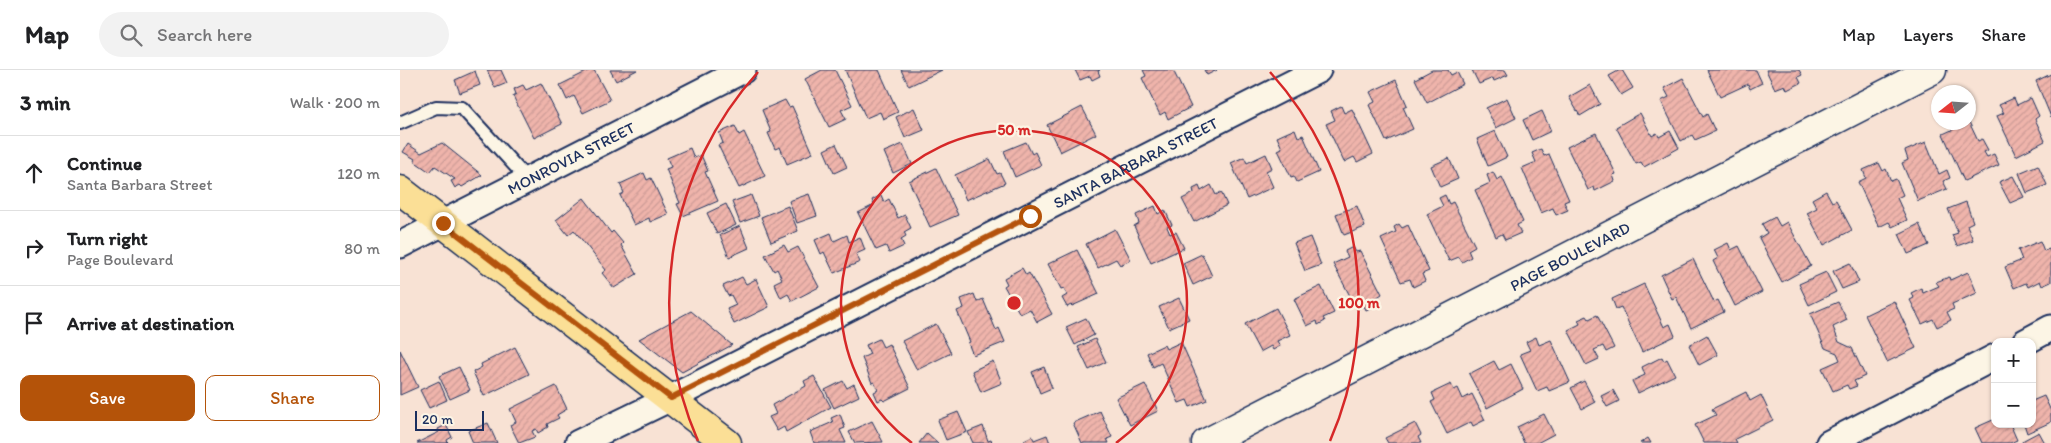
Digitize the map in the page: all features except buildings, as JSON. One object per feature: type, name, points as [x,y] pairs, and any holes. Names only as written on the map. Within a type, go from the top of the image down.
[{"type":"main road","points":[[400,190],[727,443]]},
{"type":"street","name":"MONROVIA STREET","points":[[400,245],[743,70]]},
{"type":"street","name":"SANTA BARBARA STREET","points":[[578,443],[607,437],[671,398],[1318,70]]},
{"type":"street","name":"PAGE BOULEVARD","points":[[1206,443],[1932,70]]},
{"type":"street","points":[[2032,338],[2051,328]]},
{"type":"street","points":[[1829,443],[1991,359]]},
{"type":"lane","points":[[400,123],[436,107],[462,108],[528,180]]},
{"type":"route","points":[[443,223],[671,398],[1030,216]]}]
